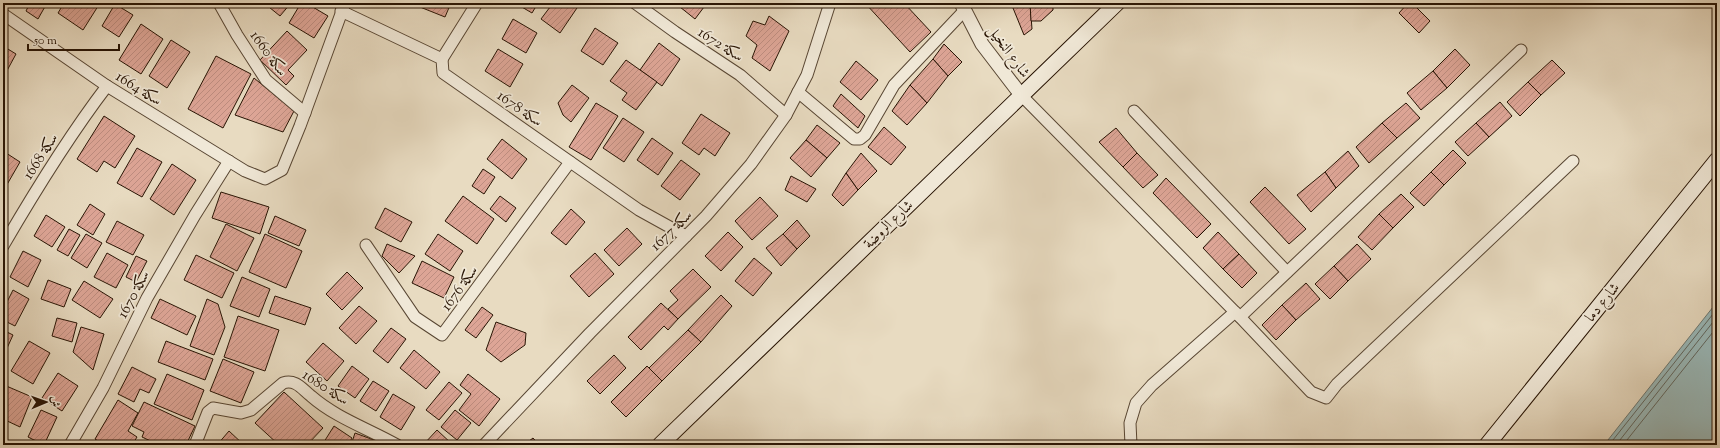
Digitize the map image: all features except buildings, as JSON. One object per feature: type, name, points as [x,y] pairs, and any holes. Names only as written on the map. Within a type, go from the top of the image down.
[{"type":"main road","name":"شارع الروضة","points":[[660,445],[1117,3]]},
{"type":"main road","name":"شارع دما","points":[[1486,445],[1717,160]]},
{"type":"street","name":"سكة 1660","points":[[220,3],[237,35],[266,80],[305,113]]},
{"type":"street","points":[[305,113],[343,7],[442,59],[477,3]]},
{"type":"street","name":"سكة 1672","points":[[635,3],[675,32],[740,75],[786,115]]},
{"type":"street","name":"سكة 1677","points":[[484,445],[706,216],[751,164],[786,115],[807,75],[830,3]]},
{"type":"street","points":[[798,92],[854,139],[860,139],[865,136],[894,84],[962,7]]},
{"type":"street","name":"شارع النخيل","points":[[962,7],[982,44],[1021,95]]},
{"type":"street","name":"سكة 1664","points":[[3,14],[106,86],[245,171],[265,179],[282,170],[305,113]]},
{"type":"street","points":[[1131,445],[1130,423],[1136,403],[1152,384],[1287,272],[1521,50]]},
{"type":"street","name":"سكة 1678","points":[[442,59],[443,74],[639,210],[686,236]]},
{"type":"street","name":"سكة 1668","points":[[3,246],[79,123],[106,86]]},
{"type":"street","points":[[1021,95],[1237,314],[1311,392],[1326,398],[1337,384],[1573,161]]},
{"type":"street","points":[[1134,111],[1287,272]]},
{"type":"street","name":"سكة 1670","points":[[70,445],[103,388],[147,298],[194,215],[229,161]]},
{"type":"street","name":"سكة 1676","points":[[366,245],[415,317],[442,335],[570,162]]},
{"type":"street","name":"سكة 1680","points":[[195,445],[208,412],[213,408],[241,413],[251,410],[283,383],[294,382],[317,401],[358,426],[397,445]]},
{"type":"water","points":[[1717,302],[1717,445],[1604,445]]}]
